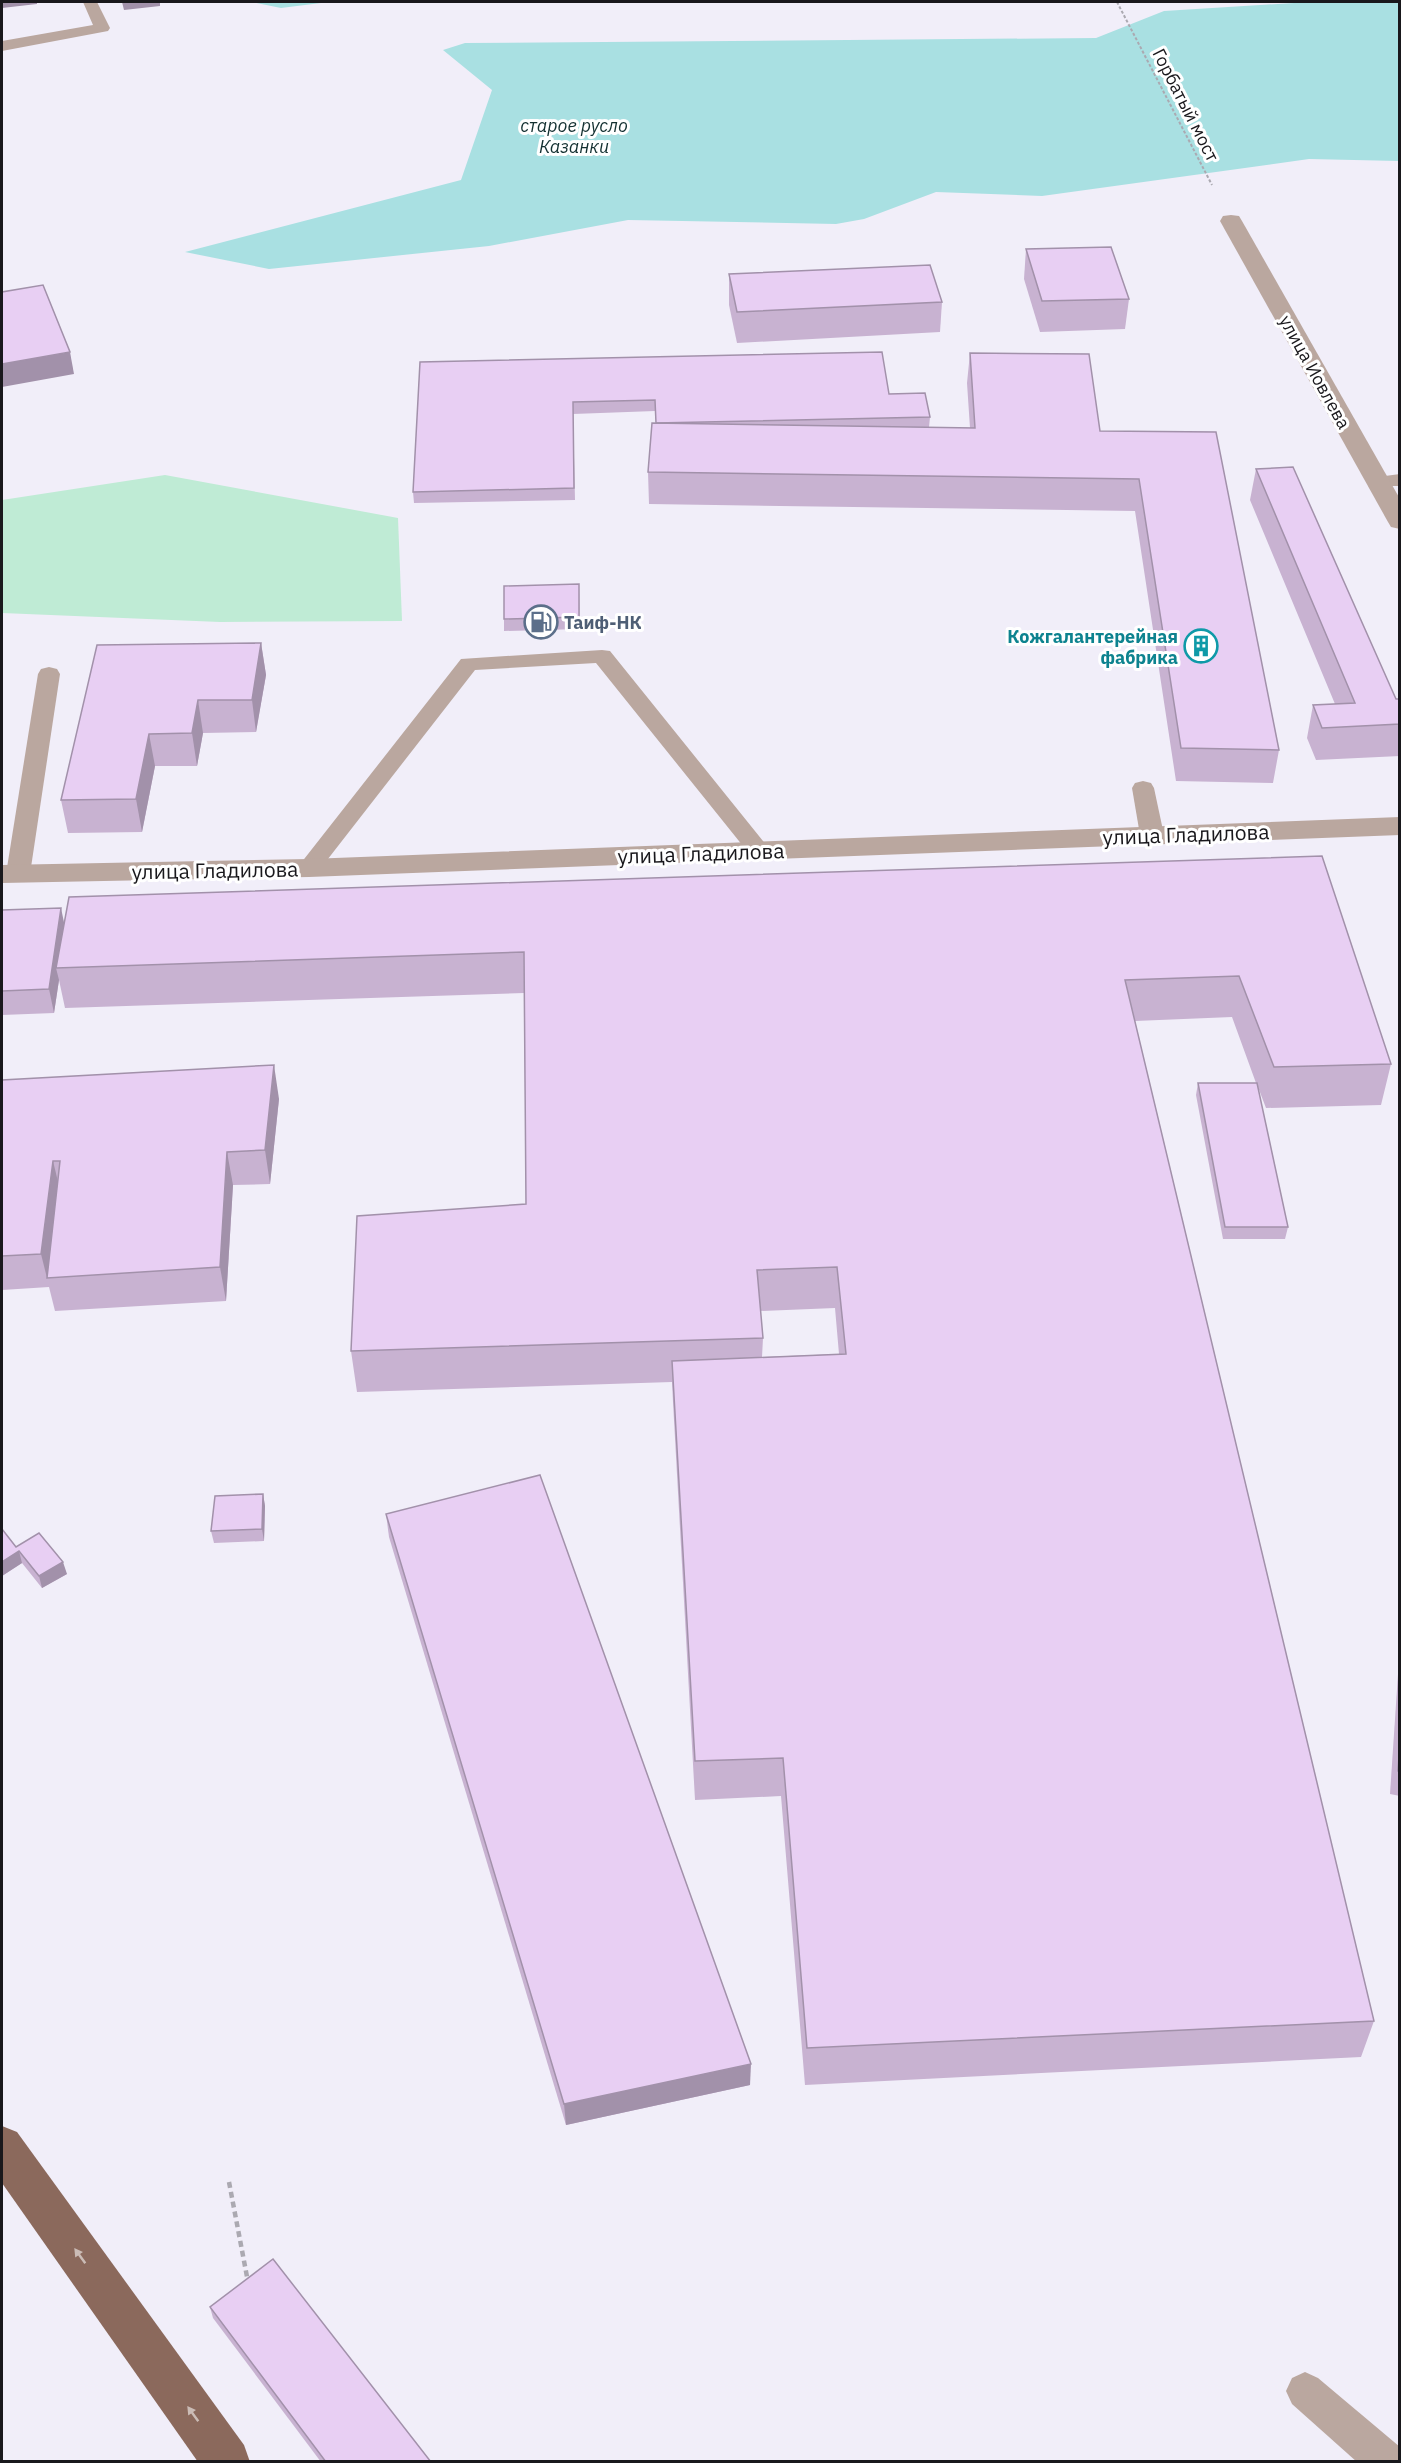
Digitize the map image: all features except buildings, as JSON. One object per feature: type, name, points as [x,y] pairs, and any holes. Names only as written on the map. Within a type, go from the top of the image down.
[{"type":"main road","points":[[2,2147],[227,2462]]},
{"type":"street","name":"улица Иовлева","points":[[1231,221],[1388,481],[1400,522]]},
{"type":"street","name":"улица Гладилова","points":[[10,874],[309,868],[1400,826]]},
{"type":"lane","points":[[2,46],[102,28],[90,2]]},
{"type":"lane","points":[[309,868],[469,664],[602,656],[759,851]]},
{"type":"lane","points":[[10,874],[49,674]]},
{"type":"lane","points":[[1143,788],[1152,835]]},
{"type":"lane","points":[[1305,2391],[1387,2462]]},
{"type":"path","name":"Горбатый мост","points":[[1117,2],[1231,221]]},
{"type":"path","points":[[229,2182],[249,2289]]},
{"type":"green space","points":[[165,475],[398,518],[402,621],[220,622],[2,613],[2,500]]},
{"type":"water","points":[[251,2],[329,2],[281,8]]},
{"type":"water","name":"старое русло Казанки","points":[[1310,2],[1399,2],[1399,161],[1309,159],[1042,196],[936,192],[864,219],[836,224],[628,220],[489,246],[269,269],[185,252],[461,180],[492,90],[443,50],[465,43],[1096,38],[1164,11]]},
{"type":"place","name":"Таиф-НК","points":[[541,622]]},
{"type":"place","name":"Кожгалантерейная фабрика","points":[[1201,646]]}]
